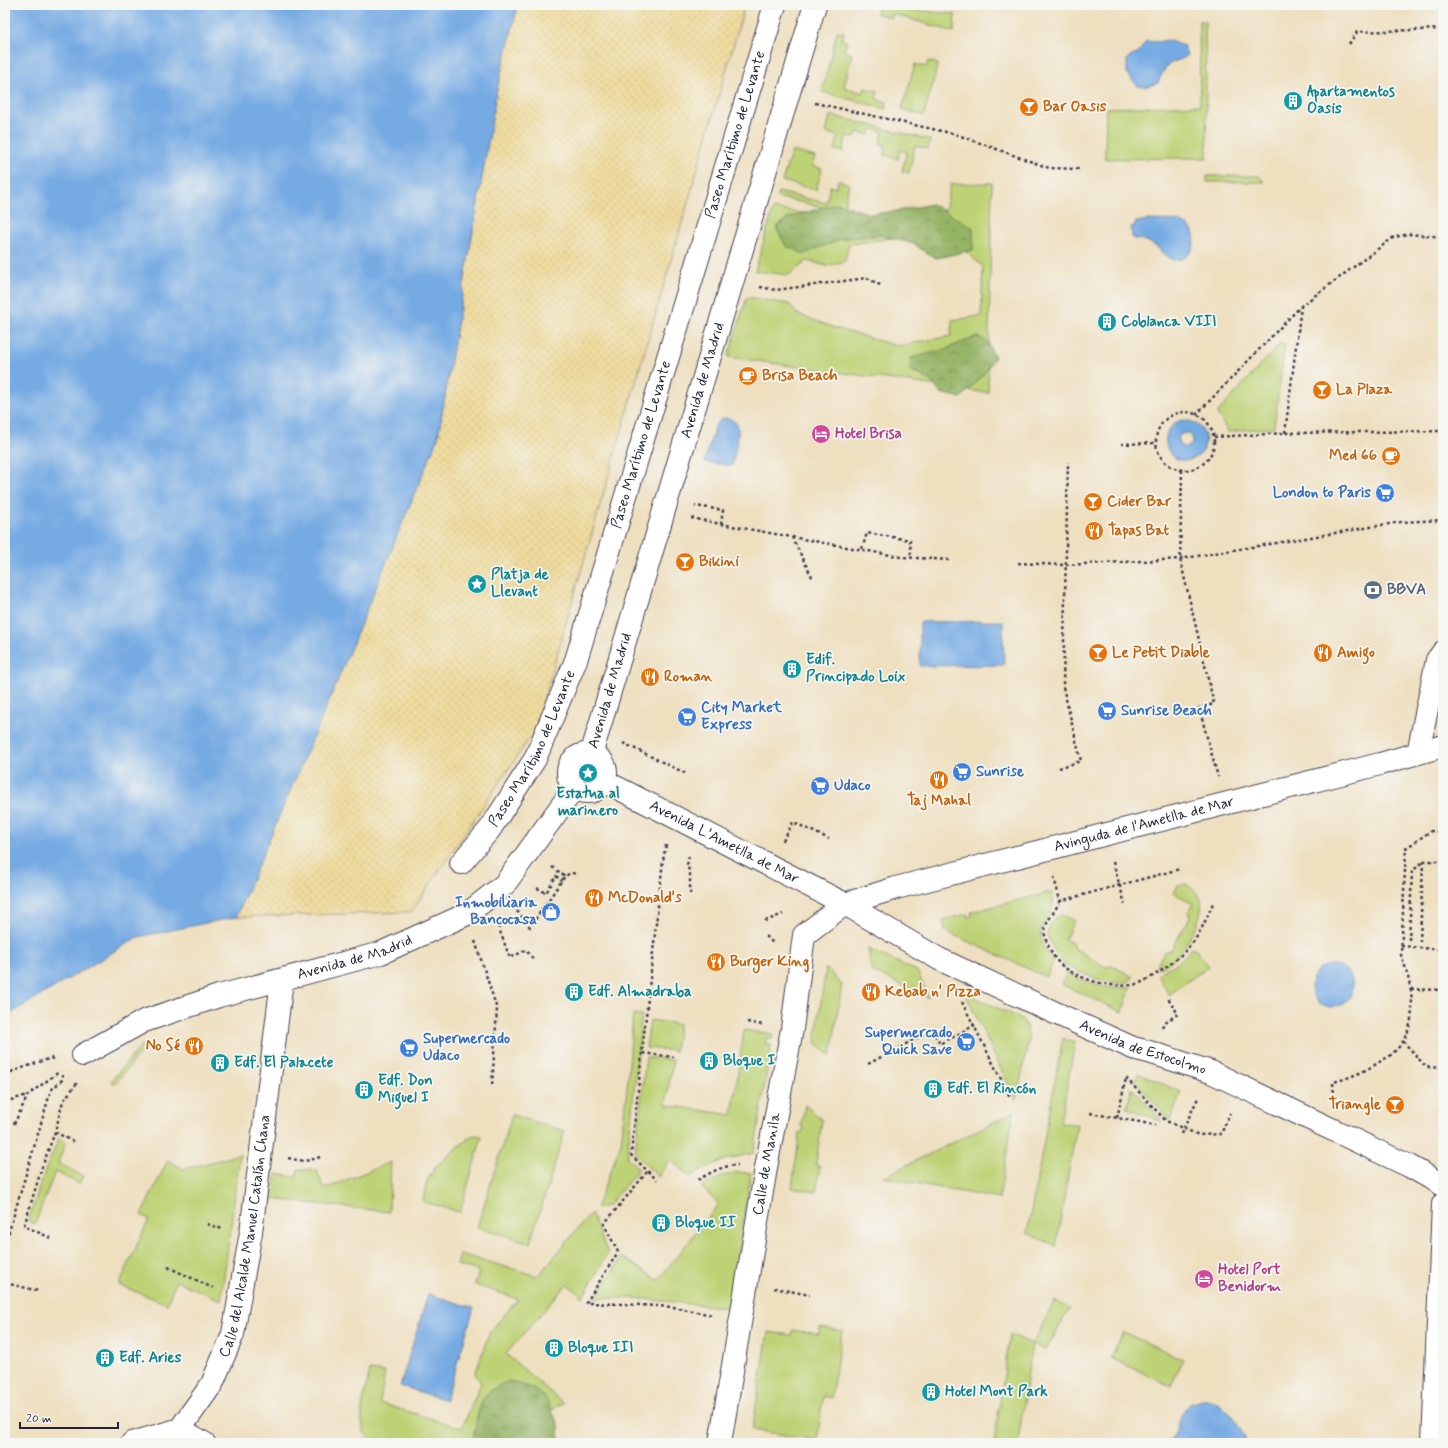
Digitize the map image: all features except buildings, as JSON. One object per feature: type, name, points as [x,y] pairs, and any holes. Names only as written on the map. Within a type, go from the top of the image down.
[{"type":"street","name":"Paseo Marítimo de Levante","points":[[461,863],[490,829],[535,759],[576,660],[775,5]]},
{"type":"street","name":"Avenida de Madrid","points":[[591,754],[815,5]]},
{"type":"street","points":[[1418,753],[1437,660],[1443,652]]},
{"type":"street","name":"Avinguda de l'Ametlla de Mar","points":[[845,904],[896,888],[1225,804],[1443,746]]},
{"type":"street","points":[[591,754],[597,756],[602,760],[607,774],[604,781],[600,786],[591,791],[582,791],[576,787],[570,779],[568,773],[572,762],[579,755],[591,754]]},
{"type":"street","name":"Avenida L'Ametlla de Mar","points":[[604,781],[770,864],[845,904]]},
{"type":"street","name":"Avenida de Madrid","points":[[83,1055],[144,1021],[219,996],[381,953],[467,914],[504,885],[576,787]]},
{"type":"street","name":"Avenida de Estocolmo","points":[[845,904],[939,959],[1133,1048],[1211,1072],[1409,1166],[1443,1185]]},
{"type":"street","name":"Calle de Manila","points":[[720,1443],[766,1168],[792,1029],[804,935],[845,904]]},
{"type":"street","name":"Calle del Alcalde Manuel Catalán Chana","points":[[180,1429],[212,1384],[233,1334],[251,1232],[282,980]]},
{"type":"street","points":[[1433,1443],[1443,1204]]},
{"type":"street","points":[[132,1443],[180,1429],[204,1443]]},
{"type":"path","points":[[1349,44],[1357,32],[1443,29]]},
{"type":"path","points":[[787,95],[807,101],[954,134],[1049,168],[1081,169]]},
{"type":"path","points":[[1196,415],[1301,306],[1394,237],[1410,234],[1443,237]]},
{"type":"path","points":[[732,281],[776,290],[867,278],[882,286]]},
{"type":"path","points":[[1285,433],[1301,306]]},
{"type":"path","points":[[1189,412],[1196,415],[1207,421],[1213,432],[1213,449],[1205,462],[1193,469],[1182,470],[1173,467],[1163,459],[1158,450],[1157,443],[1159,429],[1165,421],[1178,413],[1189,412]]},
{"type":"path","points":[[1214,437],[1285,433],[1443,431]]},
{"type":"path","points":[[1121,444],[1157,443]]},
{"type":"path","points":[[1059,768],[1080,761],[1063,687],[1068,462]]},
{"type":"path","points":[[1182,470],[1180,559],[1214,704],[1199,708],[1225,804]]},
{"type":"path","points":[[666,501],[723,510],[721,524]]},
{"type":"path","points":[[690,518],[883,554],[911,558],[950,560]]},
{"type":"path","points":[[1018,563],[1065,565],[1180,559],[1401,522],[1443,520]]},
{"type":"path","points":[[862,549],[867,533],[910,540],[911,558]]},
{"type":"path","points":[[791,537],[813,579]]},
{"type":"path","points":[[598,730],[687,774]]},
{"type":"path","points":[[657,1180],[631,1156],[663,860],[672,815]]},
{"type":"path","points":[[770,864],[794,822],[830,839]]},
{"type":"path","points":[[1334,1104],[1333,1082],[1361,1073],[1393,1053],[1405,1038],[1411,1021],[1413,1000],[1408,971],[1401,956],[1406,848],[1431,831],[1443,832]]},
{"type":"path","points":[[1105,835],[1125,904]]},
{"type":"path","points":[[1046,850],[1060,901],[1044,929],[1045,938],[1052,954],[1059,963],[1071,972],[1084,978],[1115,986],[1128,986],[1142,982],[1166,967],[1196,939],[1214,903]]},
{"type":"path","points":[[1409,940],[1412,872],[1424,861],[1443,861]]},
{"type":"path","points":[[1420,942],[1424,861]]},
{"type":"path","points":[[687,865],[690,873],[690,894]]},
{"type":"path","points":[[1060,901],[1180,869]]},
{"type":"path","points":[[557,870],[565,876]]},
{"type":"path","points":[[526,923],[530,927],[565,876],[571,873],[578,874]]},
{"type":"path","points":[[487,898],[510,958],[526,950],[534,960]]},
{"type":"path","points":[[467,914],[498,1009],[492,1086]]},
{"type":"path","points":[[765,921],[783,914]]},
{"type":"path","points":[[1401,946],[1443,950]]},
{"type":"path","points":[[1411,989],[1443,990]]},
{"type":"path","points":[[960,998],[1009,1094],[1006,1096]]},
{"type":"path","points":[[1149,1052],[1164,1023],[1178,1014],[1168,998]]},
{"type":"path","points":[[868,1064],[932,1030],[940,1044],[975,1025]]},
{"type":"path","points":[[1402,1041],[1426,1067],[1443,1068]]},
{"type":"path","points":[[642,1052],[674,1057]]},
{"type":"path","points":[[5,1102],[28,1095],[64,1067],[83,1055]]},
{"type":"path","points":[[5,1074],[51,1058],[64,1067]]},
{"type":"path","points":[[5,1245],[51,1090],[62,1080],[64,1067]]},
{"type":"path","points":[[1116,1118],[1127,1074]]},
{"type":"path","points":[[51,1238],[24,1226],[42,1167],[55,1132],[63,1101],[82,1078]]},
{"type":"path","points":[[1126,1078],[1166,1121],[1199,1135],[1221,1134],[1242,1087]]},
{"type":"path","points":[[14,1124],[28,1095]]},
{"type":"path","points":[[1181,1134],[1191,1110]]},
{"type":"path","points":[[1090,1113],[1156,1125]]},
{"type":"path","points":[[55,1132],[76,1143]]},
{"type":"path","points":[[698,1180],[708,1174],[732,1165],[766,1168]]},
{"type":"path","points":[[647,1172],[604,1224],[618,1252],[586,1303],[673,1307],[740,1319]]},
{"type":"path","points":[[168,1268],[239,1300]]},
{"type":"path","points":[[5,1283],[39,1291]]},
{"type":"path","points":[[746,1283],[810,1295]]},
{"type":"green space","points":[[878,7],[955,14],[954,32],[893,14],[892,18],[876,13]]},
{"type":"green space","points":[[1199,21],[1205,21],[1207,158],[1105,159],[1106,108],[1200,105]]},
{"type":"green space","points":[[837,31],[844,32],[842,40],[847,42],[844,52],[852,54],[844,87],[863,93],[865,88],[878,91],[876,99],[887,102],[886,109],[822,92]]},
{"type":"green space","points":[[928,61],[938,64],[924,116],[902,109],[915,64],[926,67]]},
{"type":"green space","points":[[830,115],[930,140],[928,149],[915,146],[909,173],[902,171],[907,152],[900,150],[898,159],[884,155],[886,146],[880,144],[883,132],[871,129],[870,135],[857,132],[855,138],[846,136],[843,152],[835,150],[838,136],[826,133]]},
{"type":"green space","points":[[792,151],[815,157],[812,166],[822,169],[816,190],[782,181]]},
{"type":"green space","points":[[1207,176],[1259,176],[1264,182],[1207,182]]},
{"type":"green space","points":[[838,180],[849,184],[843,212],[777,197],[778,192],[826,203],[830,186],[836,188]]},
{"type":"green space","points":[[992,183],[988,393],[728,357],[747,297],[789,304],[797,314],[835,328],[897,346],[951,336],[952,320],[981,316],[983,267],[959,245],[907,236],[849,244],[845,261],[827,266],[807,261],[789,275],[755,271],[773,209],[940,232],[951,184]]},
{"type":"green space","points":[[838,203],[870,214],[897,211],[932,204],[973,228],[973,250],[937,258],[929,255],[914,244],[880,235],[841,239],[804,254],[786,246],[776,228],[788,218]]},
{"type":"green space","points":[[977,336],[986,341],[995,357],[982,376],[961,398],[940,393],[931,381],[910,370],[911,358],[946,349]]},
{"type":"green space","points":[[1280,344],[1285,345],[1274,427],[1228,432],[1217,413]]},
{"type":"green space","points":[[1186,884],[1200,897],[1201,908],[1199,918],[1195,929],[1181,951],[1165,966],[1157,968],[1157,964],[1164,952],[1171,950],[1190,917],[1188,912],[1193,904],[1174,893],[1178,885]]},
{"type":"green space","points":[[1051,892],[1053,901],[1052,909],[1041,932],[1042,943],[1054,962],[1046,977],[945,931],[943,920],[967,914],[968,917],[972,916],[971,912]]},
{"type":"green space","points":[[1062,915],[1074,921],[1065,939],[1072,943],[1074,948],[1106,967],[1113,966],[1133,977],[1128,981],[1121,983],[1100,980],[1071,968],[1062,961],[1057,955],[1047,935],[1052,922]]},
{"type":"green space","points":[[1193,947],[1209,966],[1169,995],[1158,975],[1162,971],[1177,963]]},
{"type":"green space","points":[[868,949],[917,971],[929,998],[871,971]]},
{"type":"green space","points":[[826,968],[842,985],[831,1056],[815,1042]]},
{"type":"green space","points":[[1067,973],[1097,985],[1116,988],[1131,988],[1122,1012],[1061,984]]},
{"type":"green space","points":[[965,993],[1022,1019],[1026,1025],[1029,1039],[1016,1101]]},
{"type":"green space","points":[[633,1014],[642,1015],[627,1157],[639,1169],[608,1206],[596,1208],[621,1143]]},
{"type":"green space","points":[[650,1020],[679,1024],[675,1051],[646,1048]]},
{"type":"green space","points":[[744,1030],[773,1034],[772,1039],[766,1038],[766,1044],[771,1045],[754,1153],[729,1159],[705,1168],[690,1177],[670,1160],[658,1177],[635,1154],[646,1057],[673,1060],[666,1105],[732,1115]]},
{"type":"green space","points":[[1063,1038],[1075,1043],[1060,1123],[1077,1124],[1056,1246],[1027,1233]]},
{"type":"green space","points":[[142,1045],[145,1048],[114,1084],[111,1081]]},
{"type":"green space","points":[[1138,1073],[1181,1092],[1170,1120],[1135,1081]]},
{"type":"green space","points":[[1132,1088],[1163,1122],[1127,1108]]},
{"type":"green space","points":[[805,1105],[822,1120],[816,1164],[820,1167],[816,1192],[792,1188],[800,1132],[803,1133],[804,1128],[801,1127]]},
{"type":"green space","points":[[1014,1112],[999,1199],[883,1177]]},
{"type":"green space","points":[[512,1115],[565,1131],[530,1243],[477,1227]]},
{"type":"green space","points":[[471,1136],[482,1136],[460,1212],[424,1202],[423,1199],[427,1181],[434,1168]]},
{"type":"green space","points":[[59,1138],[66,1142],[58,1163],[83,1176],[79,1184],[55,1172],[35,1224],[28,1221],[46,1168]]},
{"type":"green space","points":[[240,1154],[221,1300],[176,1281],[167,1304],[119,1285],[149,1219],[141,1215],[168,1160],[183,1169]]},
{"type":"green space","points":[[391,1162],[389,1212],[272,1199],[276,1174],[296,1177],[298,1169],[317,1170],[324,1189]]},
{"type":"green space","points":[[737,1172],[751,1173],[730,1308],[633,1298],[595,1298],[622,1257],[658,1280],[719,1204],[701,1187],[723,1176]]},
{"type":"green space","points":[[591,1213],[608,1253],[583,1297],[567,1284],[506,1354],[563,1403],[518,1431],[527,1443],[373,1443],[367,1437],[363,1428],[362,1419],[362,1409],[370,1370],[385,1372],[380,1403],[462,1428],[481,1383],[475,1374],[489,1333],[518,1299],[475,1285],[479,1271],[457,1265],[460,1254],[538,1276]]},
{"type":"green space","points":[[1055,1301],[1070,1308],[1046,1350],[1032,1344]]},
{"type":"green space","points":[[820,1327],[842,1331],[831,1398],[823,1396],[817,1440],[752,1430],[768,1332],[792,1335],[793,1330],[819,1334]]},
{"type":"green space","points":[[1123,1332],[1183,1359],[1171,1386],[1111,1358]]},
{"type":"green space","points":[[1010,1334],[1032,1344],[1018,1443],[994,1443]]},
{"type":"green space","points":[[509,1381],[530,1387],[545,1397],[559,1426],[560,1443],[474,1443],[473,1440],[477,1416],[481,1403],[487,1394],[494,1388]]},
{"type":"sand","name":"Platja de Llevant","points":[[518,5],[745,5],[535,730],[411,912],[236,917],[438,437],[497,89]]},
{"type":"water","points":[[5,5],[518,5],[497,89],[438,437],[336,684],[236,917],[138,937],[5,1017]]},
{"type":"water","points":[[1167,40],[1184,46],[1187,56],[1170,63],[1158,83],[1145,87],[1138,86],[1127,74],[1127,59],[1139,52],[1146,41],[1157,42]]},
{"type":"water","points":[[1147,220],[1178,221],[1187,225],[1194,234],[1194,246],[1188,255],[1183,259],[1173,260],[1149,242],[1134,239],[1134,237],[1132,237],[1131,227],[1135,226],[1136,222]]},
{"type":"water","points":[[725,418],[735,422],[738,427],[737,444],[732,466],[704,462],[716,424],[721,419]]},
{"type":"water","points":[[1181,420],[1197,424],[1204,432],[1205,436],[1202,453],[1186,461],[1178,460],[1172,455],[1166,442],[1167,434],[1172,426]],"holes":[[[1181,434],[1189,434],[1193,440],[1192,443],[1188,447],[1184,448],[1178,443],[1178,438]]]},
{"type":"water","points":[[1003,621],[1004,665],[920,666],[920,622]]},
{"type":"water","points":[[1332,965],[1347,971],[1353,986],[1347,1001],[1332,1007],[1317,1001],[1311,986],[1317,971]]},
{"type":"water","points":[[428,1294],[474,1308],[446,1400],[400,1386]]},
{"type":"water","points":[[1202,1400],[1211,1400],[1222,1406],[1238,1424],[1247,1443],[1165,1443],[1171,1439],[1177,1429],[1185,1408],[1191,1403]]},
{"type":"place","name":"Apartamentos Oasis","points":[[1293,101]]},
{"type":"place","name":"Bar Oasis","points":[[1029,107]]},
{"type":"place","name":"Coblanca VIII","points":[[1107,322]]},
{"type":"place","name":"Brisa Beach","points":[[748,376]]},
{"type":"place","name":"La Plaza","points":[[1322,390]]},
{"type":"place","name":"Hotel Brisa","points":[[821,434]]},
{"type":"place","name":"Med 66","points":[[1391,456]]},
{"type":"place","name":"London to Paris","points":[[1385,493]]},
{"type":"place","name":"Cider Bar","points":[[1093,502]]},
{"type":"place","name":"Tapas Bat","points":[[1094,531]]},
{"type":"place","name":"Bikini","points":[[685,562]]},
{"type":"place","name":"Platja de Llevant","points":[[477,584]]},
{"type":"place","name":"BBVA","points":[[1373,590]]},
{"type":"place","name":"Le Petit Diable","points":[[1098,653]]},
{"type":"place","name":"Amigo","points":[[1323,653]]},
{"type":"place","name":"Edif. Principado Loix","points":[[792,669]]},
{"type":"place","name":"Roman","points":[[650,677]]},
{"type":"place","name":"Sunrise Beach","points":[[1107,711]]},
{"type":"place","name":"City Market Express","points":[[687,717]]},
{"type":"place","name":"Sunrise","points":[[962,772]]},
{"type":"place","name":"Estatua al marinero","points":[[588,773]]},
{"type":"place","name":"Taj Mahal","points":[[939,780]]},
{"type":"place","name":"Udaco","points":[[820,786]]},
{"type":"place","name":"McDonald's","points":[[594,898]]},
{"type":"place","name":"Inmobiliaria Bancocasa","points":[[551,912]]},
{"type":"place","name":"Burger King","points":[[716,962]]},
{"type":"place","name":"Edf. Almadraba","points":[[574,992]]},
{"type":"place","name":"Kebab n' Pizza","points":[[871,992]]},
{"type":"place","name":"Supermercado Quick Save","points":[[966,1042]]},
{"type":"place","name":"No Sé","points":[[194,1046]]},
{"type":"place","name":"Supermercado Udaco","points":[[409,1048]]},
{"type":"place","name":"Bloque I","points":[[709,1061]]},
{"type":"place","name":"Edf. El Palacete","points":[[220,1063]]},
{"type":"place","name":"Edf. El Rincón","points":[[933,1089]]},
{"type":"place","name":"Edf. Don Miguel I","points":[[364,1090]]},
{"type":"place","name":"Triangle","points":[[1395,1105]]},
{"type":"place","name":"Bloque II","points":[[661,1223]]},
{"type":"place","name":"Hotel Port Benidorm","points":[[1204,1279]]},
{"type":"place","name":"Bloque III","points":[[554,1348]]},
{"type":"place","name":"Edf. Aries","points":[[105,1358]]},
{"type":"place","name":"Hotel Mont Park","points":[[931,1392]]}]
